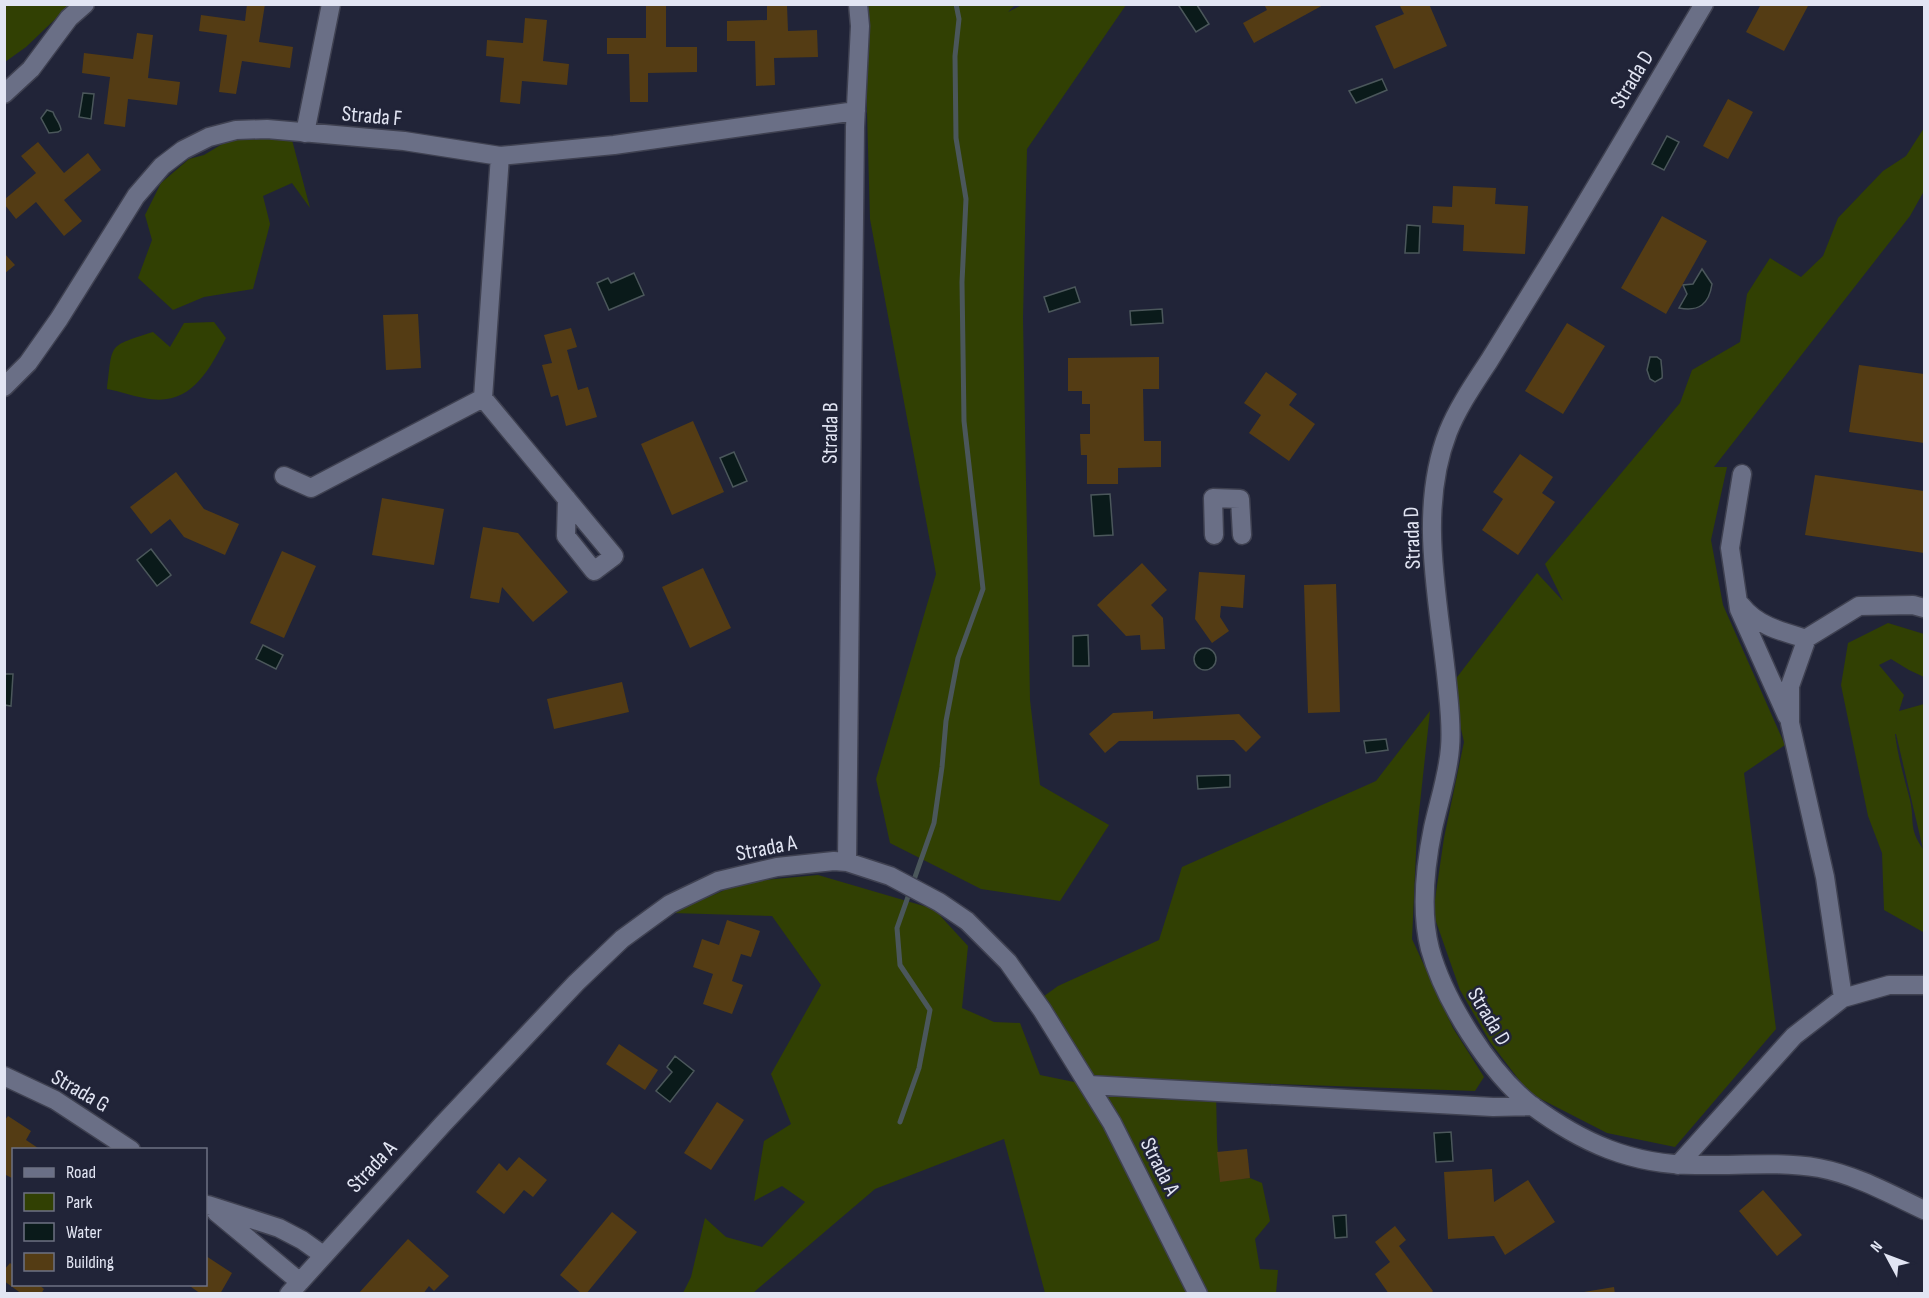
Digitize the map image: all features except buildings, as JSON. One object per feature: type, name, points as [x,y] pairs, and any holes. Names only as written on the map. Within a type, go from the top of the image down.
[{"type":"street","points":[[4,94],[31,69],[69,18],[85,4]]},
{"type":"street","points":[[305,132],[331,4]]},
{"type":"street","name":"Strada B","points":[[847,862],[856,111],[860,26],[858,4]]},
{"type":"street","name":"Strada D","points":[[1704,4],[1572,227],[1457,412],[1443,448],[1435,478],[1432,518],[1433,552],[1451,730],[1448,762],[1432,830],[1425,884],[1424,906],[1430,950],[1458,1012],[1497,1072],[1510,1087],[1533,1107],[1609,1151],[1642,1160],[1678,1165],[1772,1163],[1821,1169],[1869,1184],[1924,1210]]},
{"type":"street","name":"Strada F","points":[[4,387],[19,373],[40,346],[87,276],[136,196],[162,166],[190,146],[226,132],[256,129],[305,132],[404,141],[500,156],[614,145],[856,111]]},
{"type":"street","points":[[500,156],[483,398],[567,499]]},
{"type":"street","points":[[284,476],[311,488],[483,398]]},
{"type":"street","points":[[1742,474],[1730,548],[1738,609],[1756,631],[1790,723],[1825,877],[1843,998]]},
{"type":"street","points":[[1214,535],[1214,498],[1240,499],[1242,535]]},
{"type":"street","points":[[1790,723],[1790,686],[1807,639],[1859,606],[1913,605],[1924,608]]},
{"type":"street","points":[[1756,631],[1807,639]]},
{"type":"street","name":"Strada A","points":[[294,1288],[576,983],[622,939],[647,919],[693,892],[737,876],[792,865],[847,862],[912,886],[967,921],[1008,962],[1042,1010],[1112,1123],[1198,1293]]},
{"type":"street","points":[[1678,1165],[1794,1036],[1843,998],[1889,985],[1924,985]]},
{"type":"street","name":"Strada G","points":[[4,1076],[55,1100],[129,1148]]},
{"type":"street","points":[[1089,1085],[1493,1107],[1533,1107]]},
{"type":"street","points":[[207,1204],[279,1228],[323,1255]]},
{"type":"street","points":[[207,1204],[294,1288]]},
{"type":"green space","points":[[5,4],[70,5],[26,47],[5,62]]},
{"type":"green space","points":[[864,5],[1015,5],[1008,12],[1022,5],[1126,5],[1027,149],[1023,318],[1030,700],[1040,785],[1109,825],[1060,901],[981,889],[890,843],[876,779],[936,574],[870,219]]},
{"type":"green space","points":[[1924,128],[1924,191],[1910,216],[1714,467],[1727,467],[1711,540],[1723,605],[1785,745],[1744,773],[1776,1029],[1675,1147],[1607,1133],[1529,1093],[1490,1042],[1460,990],[1433,913],[1444,838],[1464,742],[1451,685],[1537,573],[1563,601],[1545,564],[1680,403],[1692,370],[1740,342],[1747,294],[1770,258],[1801,277],[1823,256],[1838,218],[1883,171],[1906,156]]},
{"type":"green space","points":[[262,136],[292,140],[310,208],[292,183],[263,196],[270,224],[253,289],[204,297],[173,310],[138,278],[152,240],[145,215],[161,183],[189,159],[204,155],[234,137]]},
{"type":"green space","points":[[214,322],[226,338],[204,375],[185,392],[174,398],[160,400],[107,389],[112,354],[120,344],[153,332],[170,347],[184,323]]},
{"type":"green space","points":[[1888,623],[1924,634],[1924,677],[1891,659],[1879,665],[1904,695],[1899,711],[1924,704],[1923,932],[1884,910],[1882,853],[1868,816],[1841,685],[1848,643]],"holes":[[[1896,734],[1923,849],[1914,830]]]},
{"type":"green space","points":[[1430,711],[1417,831],[1412,939],[1453,1028],[1484,1077],[1475,1091],[1084,1077],[1040,999],[1058,986],[1159,940],[1182,867],[1376,781]]},
{"type":"green space","points":[[818,875],[934,909],[968,946],[962,1008],[994,1022],[1020,1023],[1040,1075],[1089,1085],[1216,1092],[1220,1181],[1250,1178],[1262,1183],[1270,1221],[1255,1239],[1260,1269],[1278,1270],[1276,1293],[1045,1293],[1004,1139],[875,1189],[753,1293],[683,1293],[691,1277],[705,1218],[726,1237],[762,1247],[805,1202],[782,1186],[754,1201],[764,1141],[791,1124],[771,1074],[821,985],[772,916],[672,913],[743,882]]},
{"type":"water","points":[[1197,5],[1209,24],[1196,32],[1179,6]]},
{"type":"water","points":[[1382,79],[1387,90],[1356,103],[1349,91]]},
{"type":"water","points":[[83,93],[94,94],[91,119],[79,117]]},
{"type":"water","points":[[47,110],[53,112],[59,123],[61,130],[58,132],[49,133],[41,118]]},
{"type":"water","points":[[1667,136],[1679,142],[1664,170],[1652,164]]},
{"type":"water","points":[[1407,225],[1420,226],[1419,253],[1405,253]]},
{"type":"water","points":[[1702,269],[1712,284],[1706,301],[1692,309],[1679,308],[1687,294],[1683,285],[1693,284]]},
{"type":"water","points":[[634,273],[644,295],[609,310],[597,283],[608,278],[611,283]]},
{"type":"water","points":[[1075,287],[1080,302],[1049,312],[1044,297]]},
{"type":"water","points":[[1162,309],[1163,323],[1131,325],[1130,311]]},
{"type":"water","points":[[1650,357],[1657,357],[1661,360],[1662,378],[1655,382],[1650,379],[1647,370]]},
{"type":"water","points":[[734,452],[747,481],[733,487],[720,458]]},
{"type":"water","points":[[1110,494],[1113,535],[1094,536],[1091,495]]},
{"type":"water","points":[[151,549],[171,575],[157,586],[137,560]]},
{"type":"water","points":[[1088,635],[1089,666],[1073,666],[1073,636]]},
{"type":"water","points":[[263,645],[283,655],[276,669],[256,659]]},
{"type":"water","points":[[1205,648],[1213,651],[1216,659],[1213,667],[1205,670],[1197,667],[1194,659],[1197,651]]},
{"type":"water","points":[[4,674],[13,674],[11,706],[5,705]]},
{"type":"water","points":[[1386,739],[1388,750],[1366,753],[1364,741]]},
{"type":"water","points":[[1230,775],[1230,787],[1198,789],[1197,776]]},
{"type":"water","points":[[675,1056],[694,1071],[670,1102],[656,1091],[672,1072],[667,1067]]},
{"type":"water","points":[[1451,1132],[1453,1161],[1436,1162],[1434,1133]]},
{"type":"water","points":[[1346,1215],[1347,1237],[1335,1238],[1333,1216]]},
{"type":"waterway","points":[[900,1122],[919,1068],[930,1010],[900,965],[897,928],[934,823],[946,721],[958,658],[983,589],[964,421],[962,282],[966,199],[956,138],[955,56],[959,19],[956,4]]}]
